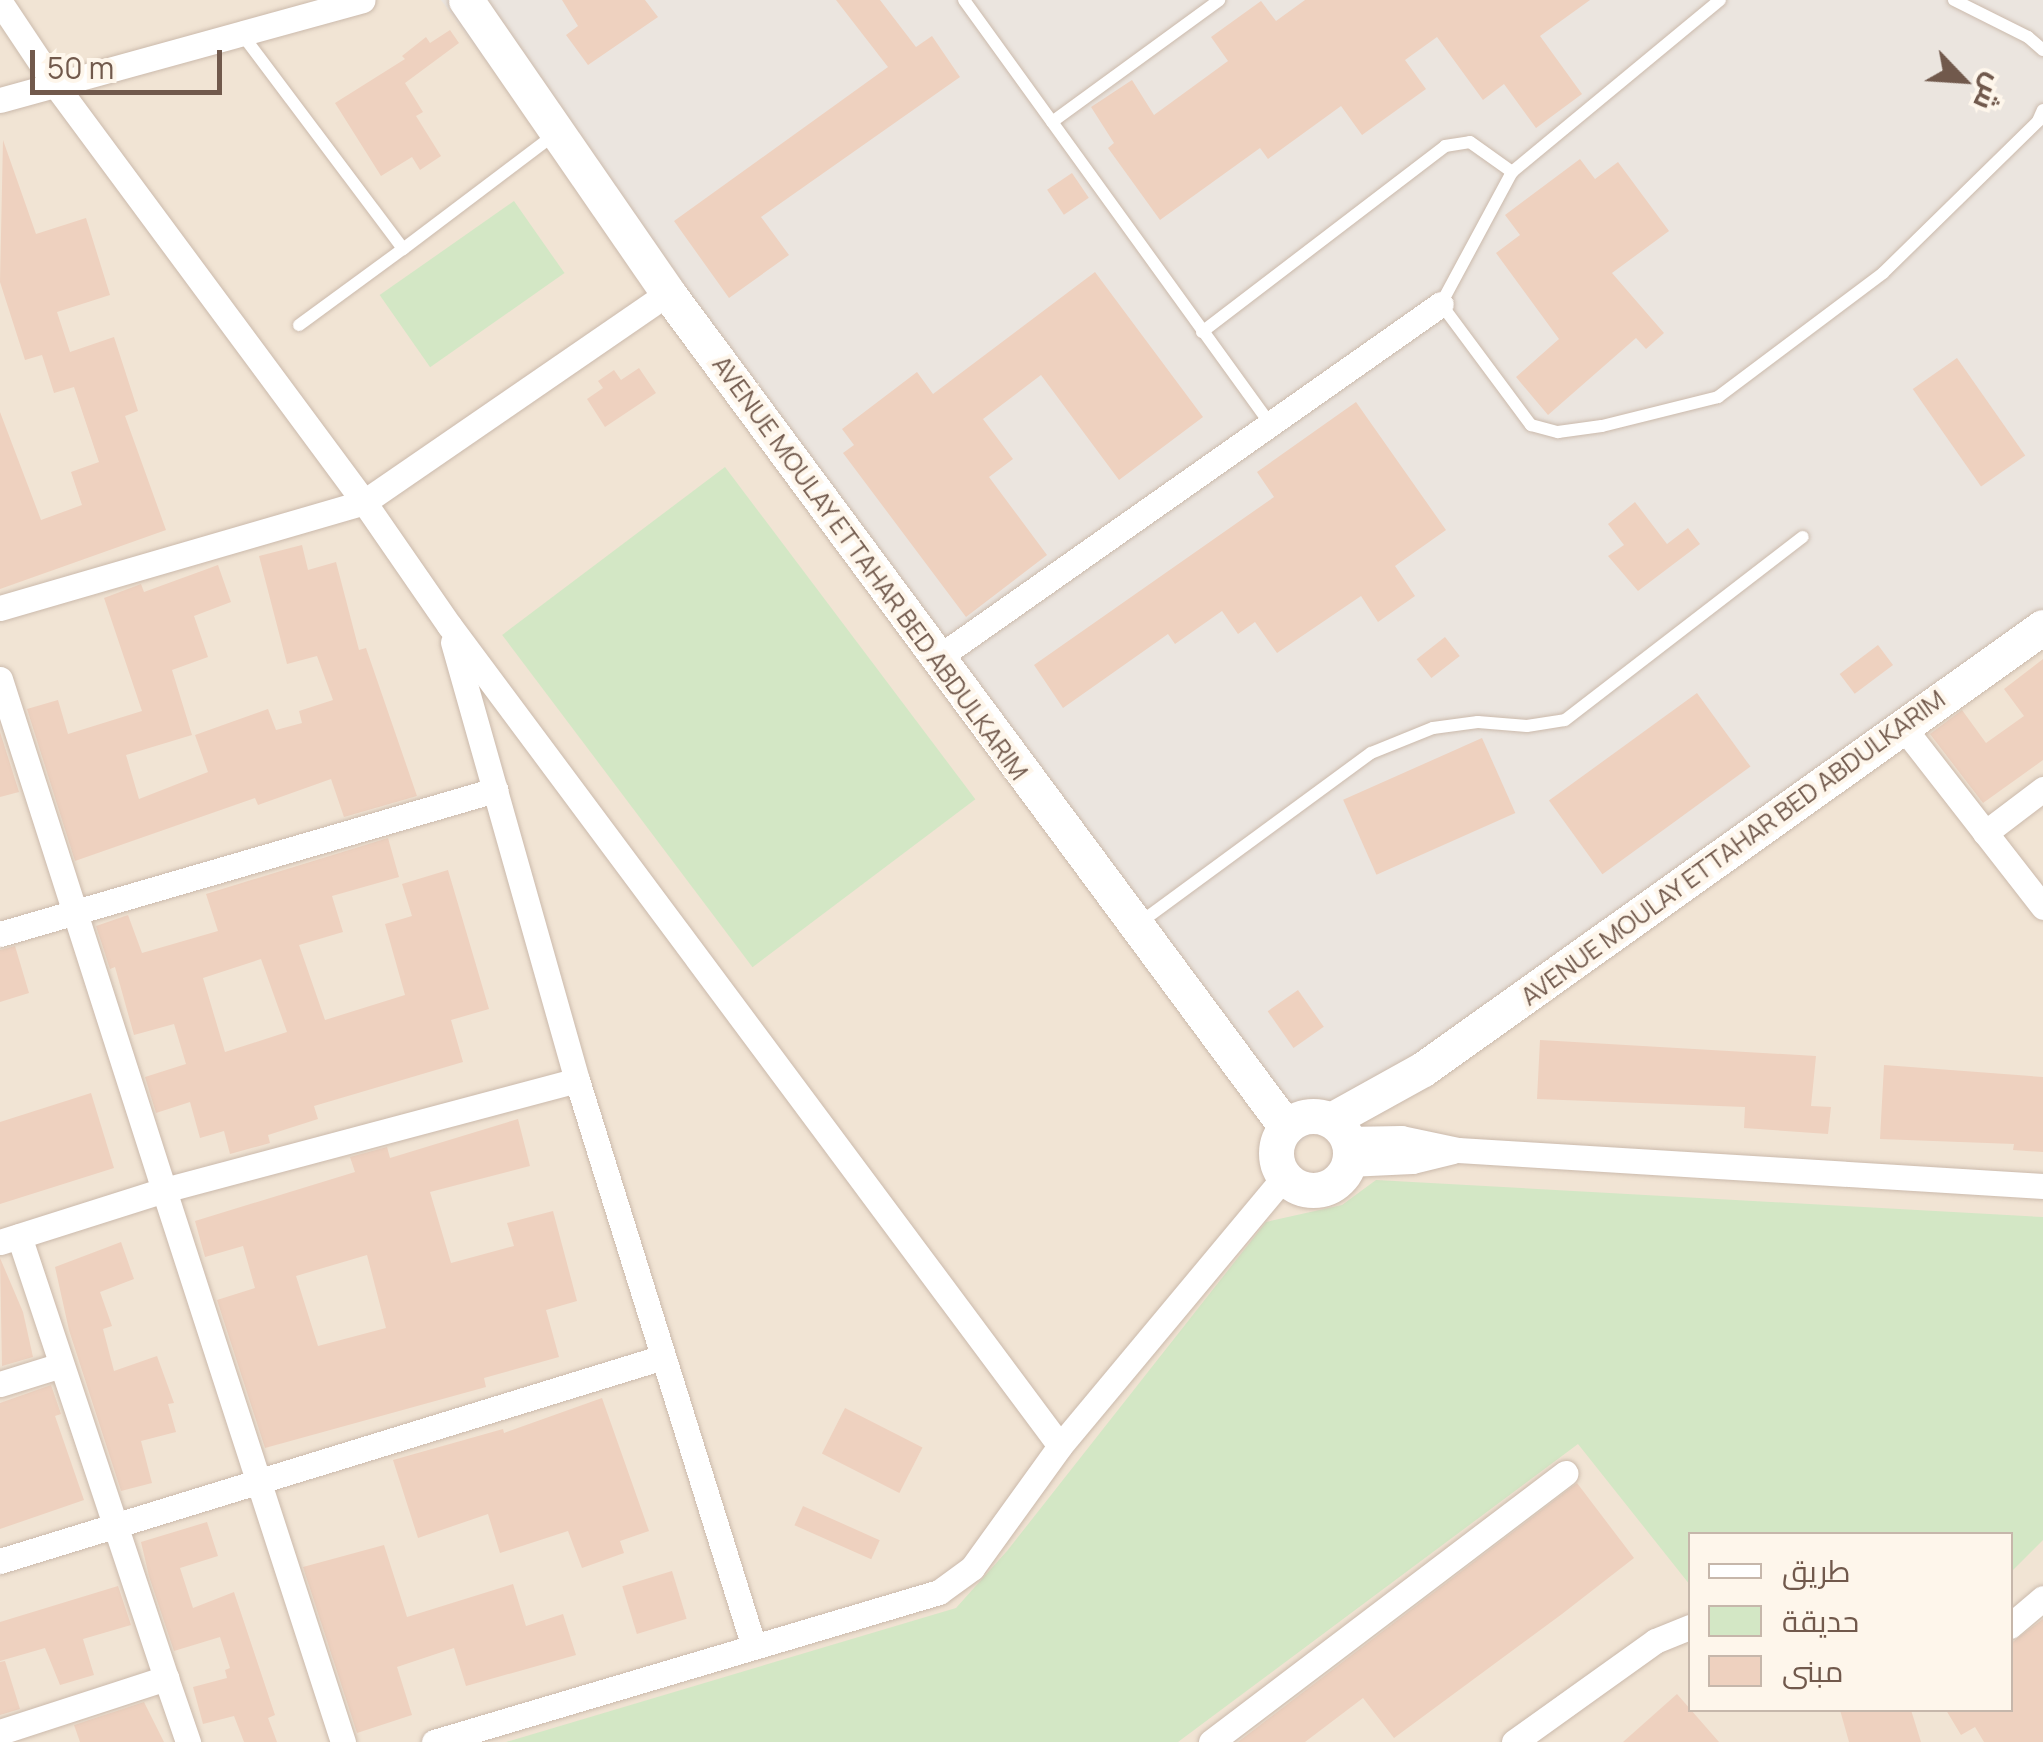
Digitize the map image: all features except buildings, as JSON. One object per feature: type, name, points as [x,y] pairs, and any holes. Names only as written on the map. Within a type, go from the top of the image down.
[{"type":"street","points":[[0,100],[362,0]]},
{"type":"street","name":"AVENUE MOULAY ETTAHAR BED ABDULKARIM","points":[[466,0],[668,293],[1286,1126]]},
{"type":"street","points":[[0,2],[54,82],[364,502],[448,625],[1060,1446]]},
{"type":"street","points":[[0,608],[364,502],[668,293]]},
{"type":"street","points":[[936,659],[1441,304]]},
{"type":"street","points":[[448,625],[577,1080],[752,1644]]},
{"type":"street","name":"AVENUE MOULAY ETTAHAR BED ABDULKARIM","points":[[1343,1140],[1383,1112],[1424,1070],[2043,627]]},
{"type":"street","points":[[0,679],[343,1742]]},
{"type":"street","points":[[1903,727],[2043,907]]},
{"type":"street","points":[[1986,833],[2043,789]]},
{"type":"street","points":[[0,934],[495,790]]},
{"type":"street","points":[[188,1742],[61,1365],[9,1238],[164,1190],[577,1080]]},
{"type":"street","points":[[1343,1140],[1336,1182],[1326,1188],[1303,1189],[1284,1177],[1276,1157],[1286,1126],[1308,1116],[1343,1140],[1412,1161],[1458,1150],[2043,1186]]},
{"type":"street","points":[[434,1742],[752,1644],[938,1592],[972,1568],[1060,1446],[1284,1177]]},
{"type":"street","points":[[0,1561],[663,1357]]},
{"type":"street","points":[[0,1384],[61,1365]]},
{"type":"street","points":[[1211,1742],[1565,1473]]},
{"type":"street","points":[[2013,1623],[2043,1598]]},
{"type":"street","points":[[1514,1742],[1654,1641],[1688,1628]]},
{"type":"street","points":[[0,1732],[166,1678]]},
{"type":"lane","points":[[964,0],[1270,425]]},
{"type":"lane","points":[[1052,122],[1220,0]]},
{"type":"lane","points":[[1720,0],[1512,172],[1441,304],[1531,425],[1558,432],[1602,426],[1718,397],[1883,274],[2038,121],[2043,110]]},
{"type":"lane","points":[[1954,0],[2028,37],[2043,50]]},
{"type":"lane","points":[[241,32],[403,249]]},
{"type":"lane","points":[[299,326],[558,133]]},
{"type":"lane","points":[[1202,332],[1445,146],[1470,142],[1512,172]]},
{"type":"lane","points":[[1136,926],[1371,753],[1434,728],[1478,722],[1528,726],[1565,720],[1803,538]]},
{"type":"shaded area","points":[[0,0],[2043,0],[2043,1742],[0,1742]]},
{"type":"shaded area","points":[[441,0],[2043,0],[2043,614],[1289,1150]]},
{"type":"green space","points":[[514,201],[564,273],[430,367],[380,295]]},
{"type":"green space","points":[[725,467],[975,799],[753,967],[502,635]]},
{"type":"green space","points":[[1376,1180],[2043,1217],[2043,1540],[2013,1570],[2013,1532],[1688,1532],[1688,1582],[1578,1444],[1178,1742],[506,1742],[956,1608],[1007,1551],[1266,1222],[1342,1205]]}]
